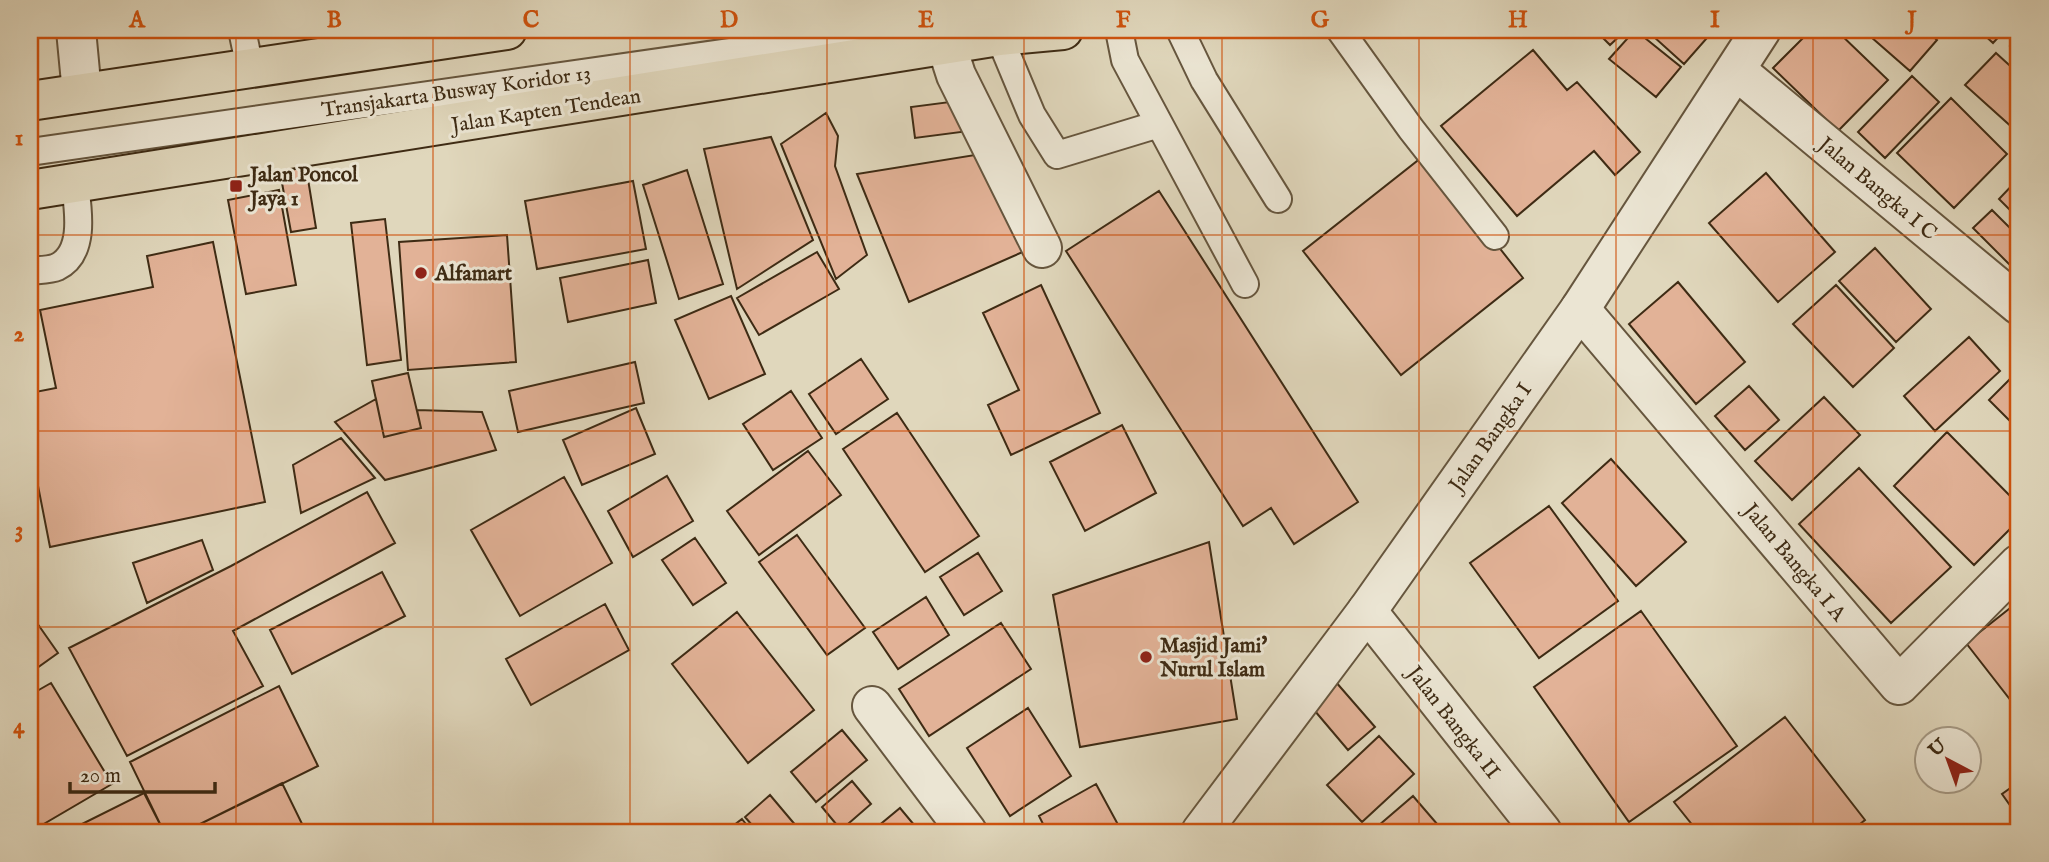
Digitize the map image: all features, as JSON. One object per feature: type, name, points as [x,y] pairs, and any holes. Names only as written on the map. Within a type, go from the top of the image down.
[{"type":"main road","points":[[30,101],[250,68],[380,39],[507,30]]},
{"type":"main road","name":"Jalan Kapten Tendean","points":[[30,190],[947,47],[999,36],[1063,30]]},
{"type":"street","points":[[76,30],[82,93]]},
{"type":"street","name":"Jalan Bangka I","points":[[1201,832],[1367,611],[1580,309],[1737,71],[1761,30]]},
{"type":"street","points":[[947,47],[956,75],[1042,248]]},
{"type":"street","name":"Jalan Bangka I C","points":[[1737,71],[2019,305]]},
{"type":"street","name":"Jalan Bangka I A","points":[[1580,309],[1899,685],[2019,564]]},
{"type":"street","name":"Jalan Bangka II","points":[[1367,611],[1542,832]]},
{"type":"street","points":[[872,706],[967,832]]},
{"type":"lane","points":[[242,30],[250,68]]},
{"type":"lane","name":"Transjakarta Busway Koridor 13","points":[[30,152],[883,30]]},
{"type":"lane","points":[[1119,30],[1125,60],[1245,284]]},
{"type":"lane","points":[[1181,30],[1204,80],[1278,200]]},
{"type":"lane","points":[[1340,30],[1403,118],[1496,236]]},
{"type":"lane","points":[[999,36],[1032,116],[1057,155],[1159,124]]},
{"type":"lane","points":[[30,271],[56,268],[70,254],[79,225],[75,184]]},
{"type":"building","points":[[1595,30],[1626,30],[1610,45]]},
{"type":"building","points":[[1635,30],[1681,67],[1656,97],[1609,59]]},
{"type":"building","points":[[1660,30],[1714,30],[1684,64],[1654,37]]},
{"type":"building","points":[[1811,30],[1836,30],[1888,80],[1838,131],[1773,68]]},
{"type":"building","points":[[1863,30],[1926,30],[1937,40],[1910,71]]},
{"type":"building","points":[[1979,30],[2005,30],[1993,43]]},
{"type":"building","points":[[2019,36],[2019,55],[2010,46]]},
{"type":"building","points":[[1533,50],[1567,90],[1577,82],[1640,152],[1615,175],[1594,151],[1517,216],[1441,126]]},
{"type":"building","points":[[1996,53],[2019,74],[2019,124],[2014,129],[1965,85]]},
{"type":"building","points":[[1912,76],[1939,102],[1885,158],[1858,132]]},
{"type":"building","points":[[1951,98],[2007,154],[1954,208],[1897,153]]},
{"type":"building","points":[[965,100],[969,131],[915,138],[911,107]]},
{"type":"building","points":[[826,113],[838,136],[835,166],[867,255],[836,279],[781,144]]},
{"type":"building","points":[[771,137],[813,240],[737,289],[704,149]]},
{"type":"building","points":[[981,154],[1034,247],[909,302],[857,174]]},
{"type":"building","points":[[1426,154],[1523,278],[1401,375],[1303,251]]},
{"type":"building","points":[[306,167],[316,228],[291,232],[280,172]]},
{"type":"building","points":[[687,170],[723,284],[679,299],[643,185]]},
{"type":"building","points":[[1766,173],[1835,252],[1778,302],[1709,223]]},
{"type":"building","points":[[2019,178],[2019,219],[1999,199]]},
{"type":"building","points":[[633,181],[646,249],[537,269],[525,201]]},
{"type":"building","points":[[279,190],[296,285],[246,294],[228,200]]},
{"type":"building","points":[[1159,191],[1358,502],[1294,544],[1271,508],[1243,526],[1066,251]]},
{"type":"building","points":[[1992,210],[2019,237],[2019,274],[1973,228]]},
{"type":"building","points":[[385,219],[401,360],[367,365],[351,223]]},
{"type":"building","points":[[507,235],[516,362],[408,370],[399,242]]},
{"type":"building","points":[[213,242],[265,502],[50,547],[30,445],[30,393],[56,388],[40,310],[153,287],[147,256]]},
{"type":"building","points":[[1875,248],[1931,309],[1896,342],[1839,281]]},
{"type":"building","points":[[817,252],[839,289],[759,335],[737,298]]},
{"type":"building","points":[[648,260],[656,303],[568,322],[560,278]]},
{"type":"building","points":[[1678,282],[1745,362],[1696,404],[1629,324]]},
{"type":"building","points":[[1041,285],[1100,413],[1011,455],[988,405],[1019,390],[983,313]]},
{"type":"building","points":[[1836,285],[1894,348],[1853,387],[1793,324]]},
{"type":"building","points":[[731,296],[765,374],[709,399],[675,320]]},
{"type":"building","points":[[1969,337],[2000,371],[1935,431],[1904,396]]},
{"type":"building","points":[[861,359],[888,399],[836,434],[809,394]]},
{"type":"building","points":[[635,362],[644,403],[518,432],[509,391]]},
{"type":"building","points":[[2019,370],[2019,430],[1989,400]]},
{"type":"building","points":[[408,373],[421,428],[384,437],[372,381]]},
{"type":"building","points":[[1749,386],[1779,420],[1745,450],[1715,416]]},
{"type":"building","points":[[791,391],[822,438],[773,470],[743,424]]},
{"type":"building","points":[[1824,397],[1860,435],[1792,500],[1755,461]]},
{"type":"building","points":[[376,399],[384,437],[421,428],[417,410],[482,412],[496,450],[385,480],[335,422]]},
{"type":"building","points":[[636,408],[655,454],[582,485],[563,440]]},
{"type":"building","points":[[897,413],[979,536],[925,572],[843,449]]},
{"type":"building","points":[[1122,425],[1156,493],[1085,531],[1050,462]]},
{"type":"building","points":[[1947,432],[2019,505],[2019,520],[1974,565],[1894,486]]},
{"type":"building","points":[[341,438],[375,478],[301,513],[293,465]]},
{"type":"building","points":[[808,451],[841,495],[759,555],[727,511]]},
{"type":"building","points":[[1611,459],[1686,542],[1636,586],[1562,503]]},
{"type":"building","points":[[1859,468],[1951,567],[1891,623],[1799,524]]},
{"type":"building","points":[[667,476],[693,521],[633,557],[608,511]]},
{"type":"building","points":[[564,477],[612,563],[520,616],[471,530]]},
{"type":"building","points":[[367,492],[395,543],[233,631],[263,686],[127,756],[69,648],[231,566]]},
{"type":"building","points":[[1549,506],[1618,601],[1539,658],[1470,563]]},
{"type":"building","points":[[797,535],[865,628],[827,655],[759,562]]},
{"type":"building","points":[[695,538],[726,583],[693,605],[662,560]]},
{"type":"building","points":[[202,540],[213,570],[147,603],[133,563]]},
{"type":"building","name":"Masjid Jami' Nurul Islam","points":[[1209,542],[1237,719],[1080,747],[1053,595]]},
{"type":"building","points":[[978,553],[1002,591],[964,615],[940,577]]},
{"type":"building","points":[[382,572],[405,616],[292,674],[270,630]]},
{"type":"building","points":[[926,597],[949,635],[898,669],[873,632]]},
{"type":"building","points":[[2019,601],[2019,711],[1966,643]]},
{"type":"building","points":[[605,604],[629,650],[531,705],[506,659]]},
{"type":"building","points":[[1641,611],[1737,746],[1629,822],[1534,687]]},
{"type":"building","points":[[737,612],[814,710],[748,763],[672,664]]},
{"type":"building","points":[[30,613],[58,653],[30,673]]},
{"type":"building","points":[[1001,623],[1031,669],[929,736],[899,689]]},
{"type":"building","points":[[1335,681],[1375,727],[1348,750],[1309,704]]},
{"type":"building","points":[[51,683],[112,784],[30,832],[30,695]]},
{"type":"building","points":[[279,686],[318,766],[184,832],[164,832],[130,762]]},
{"type":"building","points":[[1028,708],[1071,776],[1010,816],[967,748]]},
{"type":"building","points":[[1785,717],[1865,820],[1850,832],[1698,832],[1674,802]]},
{"type":"building","points":[[842,730],[867,760],[816,802],[791,772]]},
{"type":"building","points":[[1379,736],[1414,774],[1362,822],[1327,785]]},
{"type":"building","points":[[852,781],[871,804],[841,830],[822,807]]},
{"type":"building","points":[[2019,782],[2019,818],[2002,794]]},
{"type":"building","points":[[282,783],[306,832],[184,832]]},
{"type":"building","points":[[1096,784],[1122,832],[1047,832],[1039,816]]},
{"type":"building","points":[[144,793],[164,832],[66,832]]},
{"type":"building","points":[[770,795],[797,827],[791,832],[758,832],[745,817]]},
{"type":"building","points":[[1413,796],[1444,832],[1371,832]]},
{"type":"building","points":[[900,808],[920,832],[871,832]]},
{"type":"building","points":[[742,819],[752,832],[725,832]]},
{"type":"place","name":"Jalan Poncol Jaya 1","points":[[236,186]]},
{"type":"place","name":"Alfamart","points":[[421,273]]},
{"type":"place","name":"Masjid Jami' Nurul Islam","points":[[1146,657]]}]
